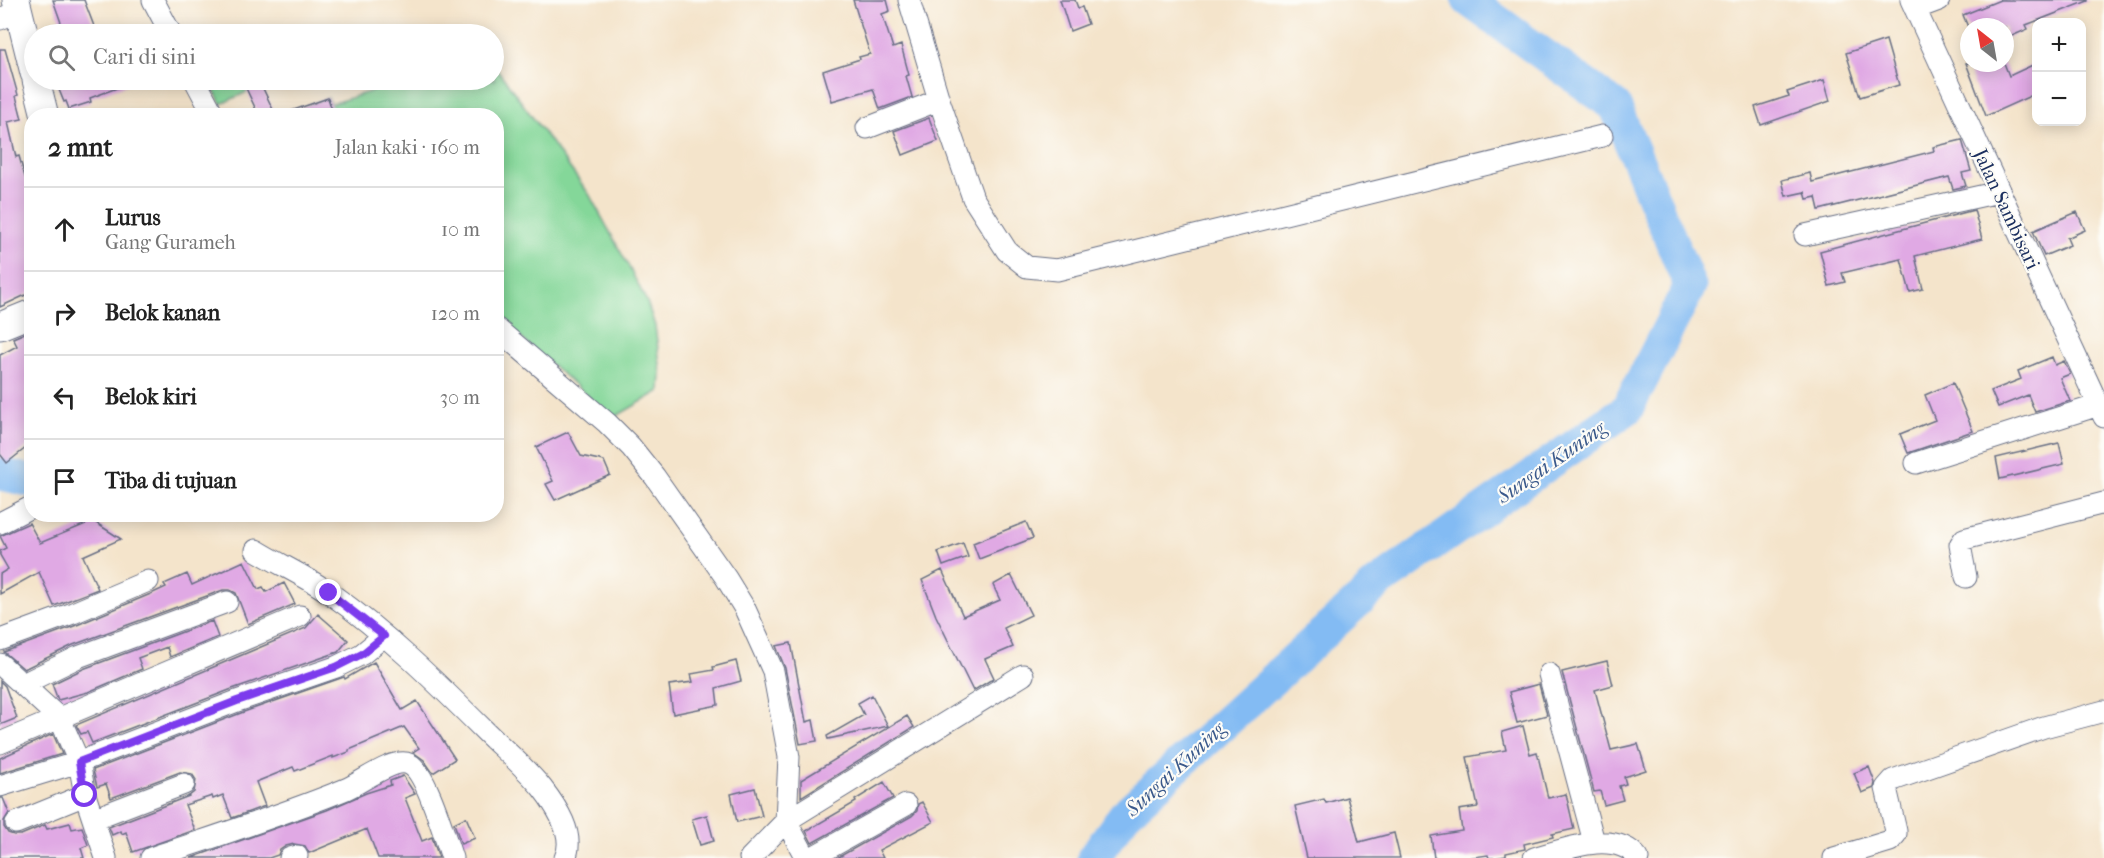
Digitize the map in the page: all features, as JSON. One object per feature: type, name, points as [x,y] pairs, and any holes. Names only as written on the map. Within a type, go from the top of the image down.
[{"type":"street","points":[[153,0],[166,24]]},
{"type":"street","points":[[909,0],[939,100],[973,198],[1007,251],[1028,267],[1057,270],[1602,136]]},
{"type":"street","points":[[1913,4],[1939,0]]},
{"type":"street","name":"Jalan Sambisari","points":[[1913,4],[1999,192],[2100,402]]},
{"type":"street","points":[[12,10],[24,44]]},
{"type":"street","points":[[38,90],[43,108]]},
{"type":"street","points":[[200,90],[210,108]]},
{"type":"street","points":[[867,129],[939,100]]},
{"type":"street","points":[[1805,235],[1999,192]]},
{"type":"street","points":[[0,326],[24,316]]},
{"type":"street","points":[[504,335],[607,423],[631,447],[655,477],[745,609],[772,671],[780,701],[789,757],[786,821],[809,858],[906,805]]},
{"type":"street","points":[[1916,463],[2100,402]]},
{"type":"street","points":[[1966,577],[1960,545],[1964,539],[2104,504]]},
{"type":"street","points":[[0,524],[24,511]]},
{"type":"street","points":[[256,550],[329,593],[384,636],[451,697],[542,788],[556,808],[566,830],[569,842],[565,858]]},
{"type":"street","points":[[0,640],[74,613],[148,581]]},
{"type":"street","points":[[23,684],[78,657],[227,602]]},
{"type":"street","points":[[0,743],[300,616]]},
{"type":"street","points":[[0,786],[79,762],[237,701],[336,667],[362,654],[384,636]]},
{"type":"street","points":[[0,664],[60,719],[79,762],[85,795],[106,858]]},
{"type":"street","points":[[1549,674],[1594,842]]},
{"type":"street","points":[[750,858],[786,821],[1023,675]]},
{"type":"street","points":[[1834,858],[1890,841],[1894,837],[1896,831],[1886,788],[1893,780],[2044,727],[2104,711]]},
{"type":"street","points":[[151,858],[250,825],[348,788],[395,764],[406,762],[416,768],[426,787],[452,858]]},
{"type":"street","points":[[93,819],[184,784]]},
{"type":"street","points":[[16,823],[85,795]]},
{"type":"street","points":[[1534,858],[1594,842],[1624,846],[1633,851],[1638,858]]},
{"type":"green space","points":[[504,79],[589,194],[647,302],[655,326],[661,373],[660,391],[613,418],[504,323],[504,108],[300,108],[328,98],[331,104],[375,90],[504,90]]},
{"type":"green space","points":[[214,90],[251,90],[221,104]]},
{"type":"building","points":[[53,0],[84,0],[93,24],[61,24]]},
{"type":"building","points":[[853,0],[887,0],[890,11],[882,14],[893,48],[901,45],[912,97],[880,109],[873,89],[832,101],[823,71],[870,54]]},
{"type":"building","points":[[1060,0],[1075,0],[1078,8],[1082,7],[1088,24],[1070,31]]},
{"type":"building","points":[[2000,0],[2088,0],[2044,18],[2032,18],[2032,23],[2026,25],[2028,29],[2014,35],[2014,18],[1964,18],[1963,15]]},
{"type":"building","points":[[1886,40],[1899,85],[1860,97],[1846,53]]},
{"type":"building","points":[[0,49],[5,49],[22,119],[8,122],[16,157],[19,156],[24,174],[24,296],[0,307]]},
{"type":"building","points":[[2032,65],[2032,95],[1986,116],[1969,72],[2007,72],[2009,76]]},
{"type":"building","points":[[1824,80],[1830,101],[1761,125],[1755,107],[1789,96],[1787,92]]},
{"type":"building","points":[[59,90],[112,90],[90,98],[91,102],[72,108],[69,108],[66,101],[64,102]]},
{"type":"building","points":[[247,90],[264,90],[272,108],[255,108]]},
{"type":"building","points":[[328,98],[331,108],[299,108]]},
{"type":"building","points":[[929,118],[938,141],[903,155],[894,131]]},
{"type":"building","points":[[1962,140],[1971,171],[1962,173],[1966,186],[1953,189],[1949,177],[1819,210],[1816,197],[1807,199],[1805,192],[1786,196],[1782,180],[1810,173],[1812,182],[1934,151],[1933,147]]},
{"type":"building","points":[[1974,210],[1982,239],[1915,256],[1923,289],[1910,292],[1901,259],[1842,273],[1845,282],[1829,286],[1820,251]]},
{"type":"building","points":[[2077,212],[2085,230],[2067,238],[2070,245],[2044,256],[2033,231]]},
{"type":"building","points":[[24,333],[24,449],[7,463],[0,454],[0,355],[17,346],[13,338]]},
{"type":"building","points":[[2052,357],[2055,365],[2064,361],[2070,374],[2060,378],[2070,401],[2035,412],[2028,395],[1998,407],[1991,391],[2021,379],[2018,371]]},
{"type":"building","points":[[1953,383],[1973,431],[1908,453],[1900,434],[1935,420],[1925,395]]},
{"type":"building","points":[[568,432],[581,456],[604,461],[610,475],[555,500],[546,484],[553,481],[536,447]]},
{"type":"building","points":[[2059,443],[2064,464],[2000,479],[1996,458]]},
{"type":"building","points":[[91,522],[95,522],[121,539],[83,556],[98,589],[54,606],[39,572],[0,594],[0,574],[8,569],[0,555],[0,551],[6,548],[0,536],[29,523],[40,543]]},
{"type":"building","points":[[1026,522],[1033,538],[979,559],[973,543]]},
{"type":"building","points":[[963,543],[968,557],[943,566],[938,552]]},
{"type":"building","points":[[244,561],[258,589],[263,587],[266,592],[284,583],[295,604],[248,624],[236,593],[223,590],[73,645],[24,669],[4,652],[153,593],[166,587],[164,584],[187,574],[192,585]]},
{"type":"building","points":[[942,570],[963,616],[1000,600],[993,585],[1011,575],[1031,615],[1004,628],[1013,647],[985,659],[994,678],[973,691],[936,616],[922,580]]},
{"type":"building","points":[[318,614],[348,640],[338,652],[232,689],[92,743],[87,732],[81,734],[76,725],[306,628]]},
{"type":"building","points":[[212,621],[218,637],[170,657],[167,647],[138,658],[142,669],[88,692],[58,700],[52,684],[83,669]]},
{"type":"building","points":[[791,643],[806,722],[813,720],[817,741],[800,744],[785,668],[776,646]]},
{"type":"building","points":[[736,661],[741,681],[716,688],[718,705],[673,714],[669,685],[693,682],[691,674],[714,670],[713,667]]},
{"type":"building","points":[[1607,661],[1613,685],[1595,690],[1611,750],[1638,744],[1646,770],[1624,777],[1626,784],[1619,786],[1623,800],[1604,805],[1600,791],[1594,792],[1562,672]]},
{"type":"building","points":[[374,662],[402,710],[417,701],[455,759],[433,773],[424,760],[413,752],[419,748],[404,727],[333,758],[333,756],[295,771],[293,767],[256,782],[265,806],[232,818],[223,795],[213,799],[212,796],[185,805],[195,830],[133,852],[126,832],[122,834],[121,831],[112,835],[109,827],[189,796],[194,792],[196,780],[192,774],[180,772],[111,798],[106,784],[97,787],[93,770],[241,713],[344,677],[345,679]]},
{"type":"building","points":[[0,681],[5,686],[17,718],[0,725]]},
{"type":"building","points":[[1539,684],[1547,715],[1517,723],[1509,692]]},
{"type":"building","points":[[872,695],[888,726],[828,739],[827,736],[864,715],[858,703]]},
{"type":"building","points":[[907,716],[914,727],[801,797],[801,780]]},
{"type":"building","points":[[1523,726],[1530,754],[1537,752],[1548,798],[1566,794],[1574,829],[1524,844],[1525,849],[1506,853],[1506,856],[1434,858],[1431,836],[1462,831],[1459,810],[1478,807],[1467,757],[1506,750],[1502,732]]},
{"type":"building","points":[[53,734],[62,754],[0,773],[0,758]]},
{"type":"building","points":[[1869,767],[1875,783],[1874,788],[1862,793],[1854,773]]},
{"type":"building","points":[[403,776],[415,794],[405,798],[422,841],[432,837],[439,858],[378,858],[367,829],[309,853],[305,846],[294,844],[286,846],[280,850],[278,855],[269,858],[191,858],[327,810],[391,785],[390,781]]},
{"type":"building","points":[[884,782],[893,798],[812,843],[806,831],[856,802],[855,800]]},
{"type":"building","points":[[755,788],[762,816],[737,822],[731,794]]},
{"type":"building","points":[[1347,797],[1359,842],[1394,833],[1400,858],[1307,858],[1295,806],[1324,799],[1326,803]]},
{"type":"building","points":[[0,798],[3,798],[9,813],[4,821],[4,827],[8,833],[21,835],[45,825],[47,829],[70,823],[72,829],[82,827],[88,845],[81,848],[84,858],[0,858]]},
{"type":"building","points":[[922,802],[933,822],[879,850],[883,858],[837,858],[912,816],[917,811],[918,804]]},
{"type":"building","points":[[707,815],[714,841],[700,845],[692,819]]},
{"type":"building","points":[[466,817],[475,838],[461,844],[454,823]]},
{"type":"waterway","name":"Sungai Kuning","points":[[1093,858],[1125,814],[1377,584],[1627,409],[1690,286],[1615,106],[1468,0]]},
{"type":"waterway","points":[[0,474],[24,479]]},
{"type":"route","points":[[85,795],[79,762],[237,701],[336,667],[362,654],[384,636],[329,593]]}]
